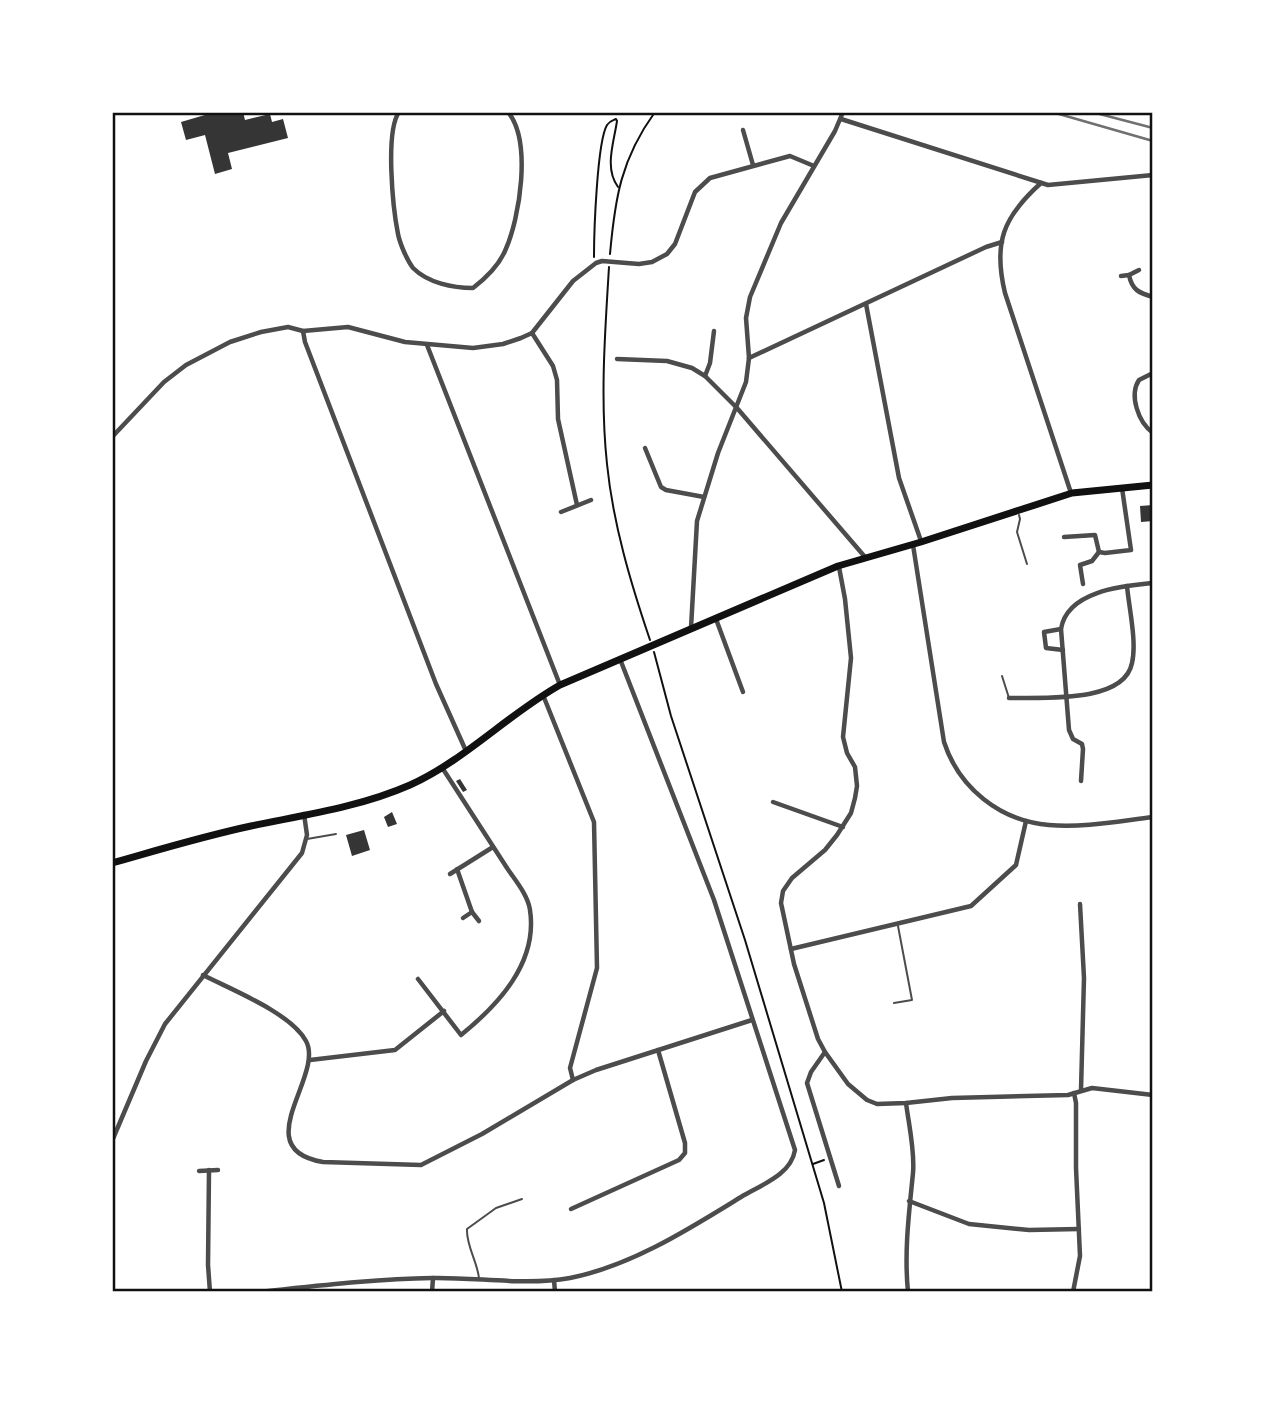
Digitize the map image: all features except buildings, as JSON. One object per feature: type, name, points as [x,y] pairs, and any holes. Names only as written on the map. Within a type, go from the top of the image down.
[{"type":"main road","points":[[112,863],[221,833],[369,800],[407,786],[443,769],[559,685],[838,566],[1072,494],[1153,485]]},
{"type":"street","points":[[399,112],[393,125],[392,154],[398,236],[413,267],[435,282],[461,288],[473,288],[495,268],[505,251],[519,203],[518,135],[515,121],[508,112]]},
{"type":"street","points":[[691,628],[696,531],[718,453],[746,382],[749,358],[746,318],[750,297],[781,223],[843,112]]},
{"type":"street","points":[[841,119],[1048,185],[1153,175]]},
{"type":"street","points":[[743,130],[753,165]]},
{"type":"street","points":[[112,437],[169,377],[186,365],[230,342],[261,332],[288,327],[303,331],[348,327],[427,345],[476,348],[503,344],[532,333],[573,281],[589,267],[602,261],[652,262],[667,254],[675,244],[693,198],[701,185],[713,176],[790,156],[814,166]]},
{"type":"street","points":[[1041,183],[1024,197],[1013,211],[1002,242],[1000,266],[1005,293],[1072,494]]},
{"type":"street","points":[[749,358],[986,247],[1002,242]]},
{"type":"street","points":[[1121,276],[1139,270]]},
{"type":"street","points":[[1129,275],[1136,291],[1153,297]]},
{"type":"street","points":[[866,304],[899,478],[917,543],[941,729],[947,752],[963,778],[984,800],[997,809],[1026,821],[1062,825],[1153,817]]},
{"type":"street","points":[[303,331],[304,342],[377,532],[446,709],[466,752]]},
{"type":"street","points":[[705,376],[710,363],[714,331]]},
{"type":"street","points":[[532,333],[553,366],[558,419],[577,505]]},
{"type":"street","points":[[427,345],[559,685]]},
{"type":"street","points":[[617,359],[667,361],[692,368],[705,376],[737,408],[866,558]]},
{"type":"street","points":[[1153,373],[1139,380],[1134,394],[1144,427],[1153,433]]},
{"type":"street","points":[[645,448],[661,487],[704,497]]},
{"type":"street","points":[[1099,552],[1130,550],[1122,488]]},
{"type":"street","points":[[561,512],[591,499]]},
{"type":"street","points":[[1063,537],[1095,535],[1099,552]]},
{"type":"street","points":[[1083,584],[1080,565],[1092,561],[1099,552]]},
{"type":"street","points":[[838,566],[845,599],[851,658],[843,737],[847,753],[855,767],[857,786],[851,813],[843,827],[825,850],[792,878],[783,891],[781,911],[794,964],[818,1039],[825,1052],[841,1075],[867,1100],[877,1104],[906,1104],[952,1098],[1068,1095],[1091,1088],[1153,1095]]},
{"type":"street","points":[[1081,781],[1083,749],[1082,744],[1070,735],[1063,650],[1062,628],[1068,610],[1079,600],[1127,586],[1153,583]]},
{"type":"street","points":[[1009,698],[1094,693],[1114,687],[1126,678],[1133,654],[1127,586]]},
{"type":"street","points":[[715,618],[743,692]]},
{"type":"street","points":[[1062,628],[1044,632],[1046,648],[1063,650]]},
{"type":"street","points":[[258,1292],[389,1279],[554,1280],[603,1269],[692,1226],[789,1167],[795,1150],[714,900],[620,659]]},
{"type":"street","points":[[543,694],[594,822],[597,968],[570,1068],[573,1080]]},
{"type":"street","points":[[418,979],[461,1035],[504,995],[519,969],[527,945],[530,923],[528,901],[443,769]]},
{"type":"street","points":[[773,802],[843,827]]},
{"type":"street","points":[[112,1141],[157,1037],[182,1000],[298,859],[307,839],[304,814]]},
{"type":"street","points":[[791,948],[973,905],[1016,865],[1026,821]]},
{"type":"street","points":[[450,874],[493,846]]},
{"type":"street","points":[[457,869],[472,912],[479,921]]},
{"type":"street","points":[[1080,904],[1084,978],[1081,1090]]},
{"type":"street","points":[[463,918],[472,912]]},
{"type":"street","points":[[203,975],[287,1019],[299,1030],[308,1044],[310,1060],[289,1118],[288,1132],[293,1146],[299,1152],[313,1161],[323,1162],[421,1165],[482,1134],[573,1080],[596,1070],[752,1020]]},
{"type":"street","points":[[310,1060],[396,1051],[444,1011]]},
{"type":"street","points":[[571,1209],[679,1160],[685,1153],[685,1143],[658,1050]]},
{"type":"street","points":[[825,1052],[807,1083],[839,1186]]},
{"type":"street","points":[[1073,1292],[1079,1269],[1074,1093]]},
{"type":"street","points":[[906,1104],[913,1156],[906,1271],[908,1292]]},
{"type":"street","points":[[209,1170],[210,1292]]},
{"type":"street","points":[[199,1171],[218,1170]]},
{"type":"street","points":[[909,1202],[970,1224],[1029,1230],[1079,1229]]},
{"type":"street","points":[[432,1292],[433,1278]]},
{"type":"street","points":[[554,1280],[555,1292]]},
{"type":"lane","points":[[1018,510],[1020,519],[1017,532],[1027,564]]},
{"type":"lane","points":[[1002,676],[1009,698]]},
{"type":"lane","points":[[307,839],[336,834]]},
{"type":"lane","points":[[894,1003],[912,1000],[898,924]]},
{"type":"lane","points":[[479,1279],[467,1228],[496,1208],[522,1199]]},
{"type":"path","points":[[647,632],[629,576],[607,464],[606,328],[610,251],[618,188],[626,162],[655,112]]},
{"type":"path","points":[[589,267],[593,261],[597,190],[604,134],[609,123],[616,119],[611,166],[613,181],[618,188]]},
{"type":"path","points":[[656,658],[671,716],[745,940],[824,1203],[842,1292]]},
{"type":"path","points":[[811,1164],[832,1158]]},
{"type":"railway","points":[[1052,112],[1153,141]]},
{"type":"railway","points":[[1092,112],[1153,128]]}]
